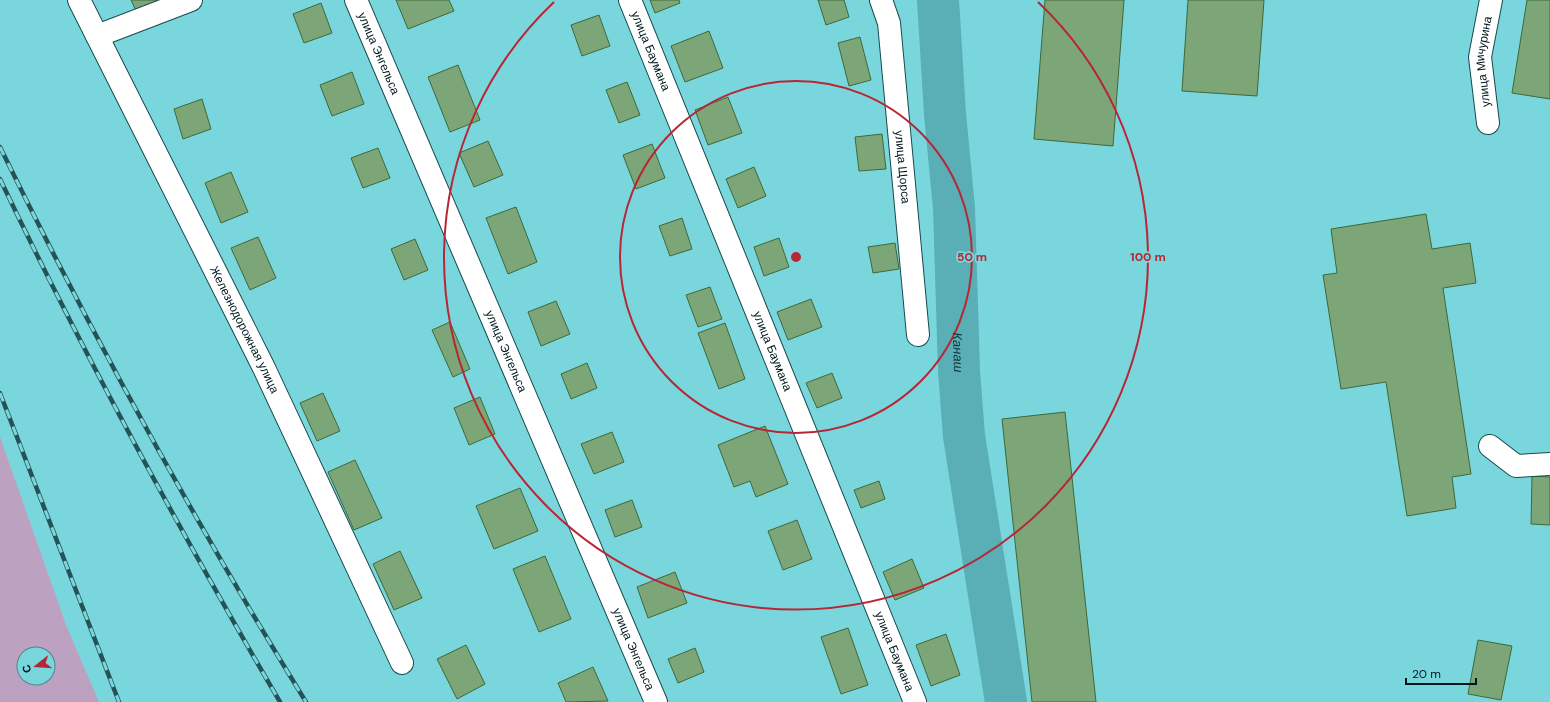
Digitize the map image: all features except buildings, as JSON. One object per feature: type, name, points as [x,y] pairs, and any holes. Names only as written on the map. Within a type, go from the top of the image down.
[{"type":"street","name":"Железнодорожная улица","points":[[79,0],[264,368],[402,663]]},
{"type":"street","points":[[97,36],[191,0]]},
{"type":"street","name":"улица Энгельса","points":[[356,0],[656,702]]},
{"type":"street","name":"улица Баумана","points":[[630,0],[915,702]]},
{"type":"street","name":"улица Щорса","points":[[881,0],[889,23],[918,335]]},
{"type":"street","name":"улица Мичурина","points":[[1488,123],[1480,57],[1491,0]]},
{"type":"street","points":[[1490,446],[1516,466],[1550,464]]},
{"type":"shaded area","points":[[0,437],[66,625],[99,702],[0,702]]},
{"type":"waterway","name":"Канаш","points":[[938,0],[945,114],[954,208],[959,371],[964,436],[1006,702]]},
{"type":"railway","points":[[0,147],[71,289],[146,428],[224,566],[306,702]]},
{"type":"railway","points":[[0,179],[32,246],[134,443],[280,702]]},
{"type":"railway","points":[[0,393],[119,702]]}]
